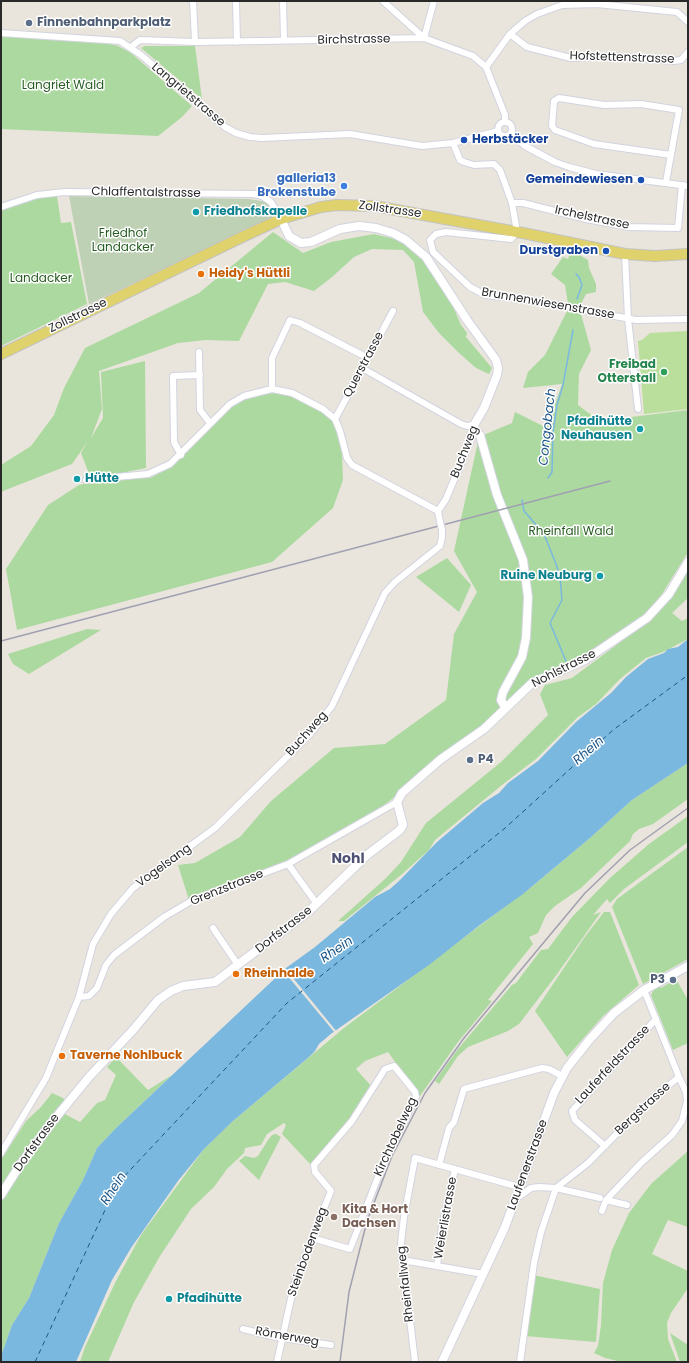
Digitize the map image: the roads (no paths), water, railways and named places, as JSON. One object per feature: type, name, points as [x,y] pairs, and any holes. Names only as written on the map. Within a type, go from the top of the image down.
[{"type":"main road","name":"Zollstrasse","points":[[1,354],[281,220],[326,207],[374,206],[625,254],[655,256],[688,254]]},
{"type":"street","points":[[193,1],[195,42]]},
{"type":"street","points":[[236,1],[237,42]]},
{"type":"street","points":[[283,1],[284,40]]},
{"type":"street","points":[[383,1],[424,38],[473,56],[486,67],[505,115],[505,122]]},
{"type":"street","points":[[424,38],[434,1]]},
{"type":"street","points":[[486,67],[510,34],[525,21],[537,14],[562,5],[597,4],[677,12],[688,22]]},
{"type":"street","name":"Langrietstrasse","points":[[1,34],[116,40],[131,47],[217,120],[236,133],[262,138],[350,134],[422,146],[453,143],[498,131]]},
{"type":"street","name":"Hofstettenstrasse","points":[[510,34],[527,47],[571,58],[611,56],[674,61],[681,60],[688,52]]},
{"type":"street","name":"Birchstrasse","points":[[131,47],[140,40],[237,42],[424,38]]},
{"type":"street","points":[[666,182],[671,155],[678,110],[641,104],[604,105],[559,98],[554,101],[552,126],[555,130],[594,144],[671,155]]},
{"type":"street","points":[[505,122],[501,124],[498,131],[505,136],[511,134]]},
{"type":"street","points":[[505,122],[512,127],[511,134]]},
{"type":"street","points":[[511,134],[526,146],[555,162],[569,167],[596,174],[685,185]]},
{"type":"street","points":[[453,143],[460,160],[464,162],[496,166],[500,170],[512,203],[516,232]]},
{"type":"street","name":"Irchelstrasse","points":[[512,203],[523,203],[629,228],[678,228],[685,185]]},
{"type":"street","name":"Chlaffentalstrasse","points":[[1,207],[37,195],[65,192],[254,194],[262,196],[271,202],[281,220]]},
{"type":"street","name":"Buchweg","points":[[281,220],[290,236],[300,243],[311,242],[340,229],[360,226],[376,228],[406,240],[426,257],[467,320],[496,360],[498,368],[497,375],[484,408],[474,428],[446,499],[438,512],[442,529],[440,546],[395,582],[385,593],[332,706],[311,733],[285,759]]},
{"type":"street","name":"Brunnenwiesenstrasse","points":[[516,232],[511,239],[446,232],[436,234],[430,240],[433,252],[470,287],[480,293],[529,300],[628,319],[663,321],[688,320]]},
{"type":"street","points":[[625,254],[628,319],[638,409]]},
{"type":"street","name":"Querstrasse","points":[[334,419],[393,311]]},
{"type":"street","points":[[272,389],[272,358],[290,320],[300,323],[368,358]]},
{"type":"street","points":[[199,352],[200,410],[210,423]]},
{"type":"street","points":[[362,368],[461,424],[474,428],[480,435],[497,495],[523,560],[528,598],[526,638],[522,657],[503,692],[501,700],[505,707]]},
{"type":"street","points":[[181,455],[174,442],[173,376],[200,375]]},
{"type":"street","points":[[86,480],[148,474],[170,464],[181,455],[224,409],[240,398],[272,389],[292,393],[316,404],[334,419],[340,430],[347,458],[352,465],[438,512]]},
{"type":"street","name":"Nohlstrasse","points":[[397,802],[402,793],[442,759],[484,729],[505,707],[532,683],[585,660],[647,618],[669,594],[688,562]]},
{"type":"street","name":"Vogelsang","points":[[1,1153],[46,1078],[79,997],[93,944],[111,914],[133,888],[215,828],[285,759]]},
{"type":"street","name":"Grenzstrasse","points":[[79,997],[89,996],[97,988],[109,960],[164,917],[193,900],[288,864],[397,802]]},
{"type":"street","name":"Dorfstrasse","points":[[1,1195],[20,1165],[53,1121],[89,1077],[133,1030],[158,1000],[183,986],[215,982],[271,941],[317,904],[367,855],[400,830],[403,825],[397,802]]},
{"type":"street","points":[[288,864],[317,904]]},
{"type":"street","points":[[213,928],[238,965]]},
{"type":"street","name":"Laufenerstrasse","points":[[442,1362],[483,1274],[516,1197],[554,1093],[562,1076],[603,1024],[644,990],[688,966]]},
{"type":"street","name":"Bergstrasse","points":[[556,1188],[588,1163],[648,1102],[679,1077],[644,990]]},
{"type":"street","name":"Lauferfeldstrasse","points":[[604,1146],[575,1120],[572,1111],[656,1019]]},
{"type":"street","name":"Kirchtobelweg","points":[[312,1238],[350,1249],[385,1159],[416,1097],[415,1092],[396,1067],[391,1065],[386,1068],[352,1121],[315,1163],[313,1168],[331,1191]]},
{"type":"street","points":[[519,1187],[439,1165],[449,1128],[454,1122],[464,1090],[542,1068],[549,1069],[562,1076]]},
{"type":"street","points":[[602,1211],[606,1200],[641,1163],[672,1135],[682,1121],[687,1101],[686,1092],[679,1077]]},
{"type":"street","name":"Rheinfallweg","points":[[415,1362],[402,1260],[401,1243],[404,1217],[415,1158],[439,1165]]},
{"type":"street","name":"Weierlistrasse","points":[[437,1266],[442,1226],[455,1169]]},
{"type":"street","points":[[516,1197],[533,1187],[556,1188],[600,1198]]},
{"type":"street","points":[[520,1362],[534,1263],[556,1188]]},
{"type":"street","name":"Steinbodenweg","points":[[277,1362],[293,1290],[331,1191]]},
{"type":"street","points":[[606,1200],[627,1205]]},
{"type":"street","points":[[402,1260],[483,1274]]},
{"type":"street","name":"Römerweg","points":[[243,1329],[282,1338],[331,1345]]},
{"type":"water","name":"Rhein","points":[[688,639],[688,763],[632,800],[590,838],[523,894],[429,965],[332,1033],[319,1044],[309,1057],[233,1121],[204,1149],[178,1181],[131,1248],[112,1280],[76,1362],[1,1362],[1,1356],[12,1325],[29,1298],[59,1223],[83,1180],[97,1148],[117,1127],[286,968],[315,947],[375,897],[390,889],[437,842],[483,803],[499,793],[508,783],[538,761],[576,722],[611,693],[626,677],[648,659],[664,653],[668,649],[678,647]]},
{"type":"waterway","name":"Congobach","points":[[576,274],[582,285],[577,299]]},
{"type":"waterway","name":"Congobach","points":[[548,478],[552,472],[553,432],[557,405],[563,385],[573,330]]},
{"type":"waterway","name":"Congobach","points":[[522,500],[524,511],[544,534],[560,577],[562,600],[550,623],[566,661]]},
{"type":"railway","points":[[1,641],[610,481]]},
{"type":"railway","points":[[340,1362],[349,1292],[367,1221],[392,1156],[425,1093],[464,1038],[585,893],[630,850],[688,808]]},
{"type":"place","name":"Finnenbahnparkplatz","points":[[29,23]]},
{"type":"place","name":"Herbstäcker","points":[[464,140]]},
{"type":"place","name":"Gemeindewiesen","points":[[641,180]]},
{"type":"place","name":"galleria13 Brokenstube","points":[[344,186]]},
{"type":"place","name":"Friedhofskapelle","points":[[196,212]]},
{"type":"place","name":"Durstgraben","points":[[606,251]]},
{"type":"place","name":"Heidy's Hüttli","points":[[201,274]]},
{"type":"place","name":"Freibad Otterstall","points":[[664,372]]},
{"type":"place","name":"Pfadihütte Neuhausen","points":[[640,429]]},
{"type":"place","name":"Hütte","points":[[77,479]]},
{"type":"place","name":"Ruine Neuburg","points":[[600,576]]},
{"type":"place","name":"P4","points":[[470,760]]},
{"type":"place","name":"Rheinhalde","points":[[236,974]]},
{"type":"place","name":"P3","points":[[673,980]]},
{"type":"place","name":"Taverne Nohlbuck","points":[[62,1056]]},
{"type":"place","name":"Kita & Hort Dachsen","points":[[334,1217]]},
{"type":"place","name":"Pfadihütte","points":[[169,1299]]},
{"type":"district","name":"Nohl","points":[[348,859]]},
{"type":"park label","name":"Langriet Wald","points":[[63,86]]},
{"type":"park label","name":"Friedhof Landacker","points":[[123,241]]},
{"type":"park label","name":"Landacker","points":[[41,279]]},
{"type":"park label","name":"Rheinfall Wald","points":[[571,532]]}]
